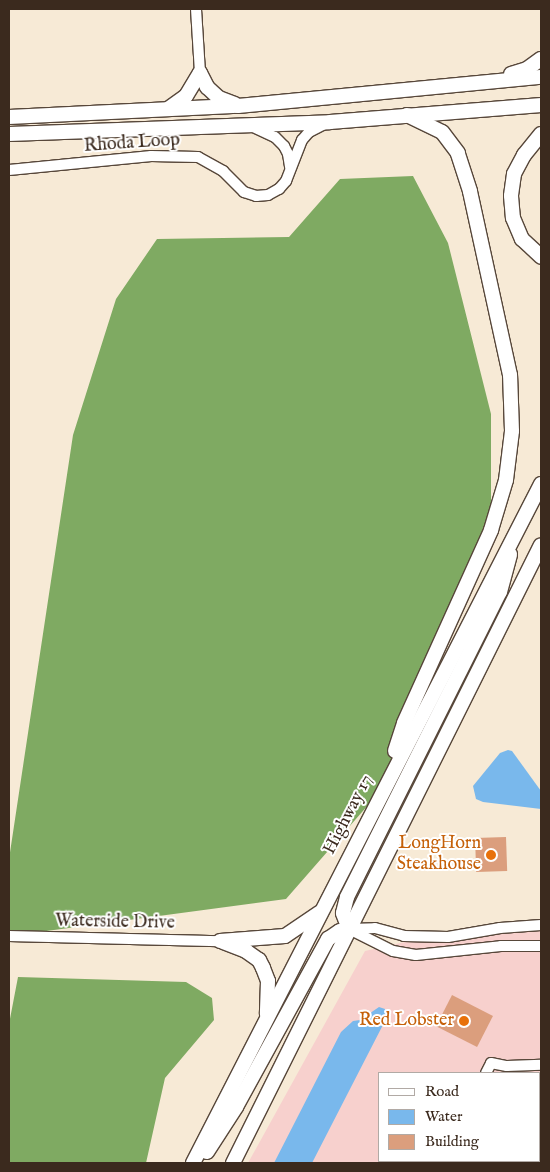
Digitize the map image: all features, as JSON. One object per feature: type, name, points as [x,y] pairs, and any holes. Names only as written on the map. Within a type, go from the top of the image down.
[{"type":"highway","points":[[488,81],[527,68],[541,59]]},
{"type":"highway","points":[[200,73],[207,87],[218,98],[238,106]]},
{"type":"highway","points":[[168,109],[186,96],[200,73]]},
{"type":"highway","points":[[9,117],[238,106],[541,77]]},
{"type":"highway","points":[[9,134],[330,122],[541,105]]},
{"type":"highway","points":[[384,788],[404,723],[491,530],[506,480],[512,431],[510,375],[470,191],[458,153],[442,132],[407,115]]},
{"type":"highway","points":[[541,134],[524,155],[514,174],[511,196],[513,218],[522,239],[541,257]]},
{"type":"highway","name":"Highway 17","points":[[193,1163],[541,484]]},
{"type":"highway","points":[[349,929],[343,913],[347,897],[500,592],[517,528]]},
{"type":"highway","points":[[233,1163],[541,545]]},
{"type":"highway","points":[[506,615],[541,560]]},
{"type":"highway","points":[[220,941],[285,936],[321,912]]},
{"type":"highway","points":[[200,1163],[236,1107],[328,939],[340,931],[349,929]]},
{"type":"highway","points":[[220,941],[246,951],[263,968],[268,981],[266,1019]]},
{"type":"street","points":[[196,9],[200,73]]},
{"type":"street","points":[[291,170],[297,149],[309,132],[330,122]]},
{"type":"street","points":[[248,125],[265,132],[284,146],[288,154],[291,170]]},
{"type":"street","name":"Rhoda Loop","points":[[9,170],[151,156],[198,157],[212,163],[244,192],[256,196],[268,195],[279,189],[291,170]]},
{"type":"street","points":[[349,929],[375,928],[404,936],[448,937],[500,928],[541,925]]},
{"type":"street","points":[[349,929],[392,951],[416,955],[501,946],[541,946]]},
{"type":"street","name":"Waterside Drive","points":[[9,936],[220,941]]},
{"type":"street","points":[[486,1072],[491,1063],[506,1066],[541,1065]]},
{"type":"shaded area","points":[[541,925],[541,1163],[248,1163],[365,951],[427,937]]},
{"type":"green space","points":[[413,176],[448,243],[491,414],[491,530],[383,788],[286,899],[9,936],[9,859],[73,435],[116,299],[157,239],[289,237],[340,179]]},
{"type":"green space","points":[[18,977],[186,982],[212,998],[214,1020],[165,1078],[146,1163],[9,1163],[9,1024]]},
{"type":"water","points":[[508,750],[512,751],[541,791],[541,809],[483,802],[476,799],[473,786],[500,753]]},
{"type":"water","points":[[379,1007],[385,1009],[387,1017],[312,1163],[274,1163],[341,1032],[353,1021],[360,1020]]},
{"type":"building","name":"LongHorn Steakhouse","points":[[506,837],[507,871],[476,872],[475,838]]},
{"type":"building","name":"Red Lobster","points":[[452,995],[493,1016],[477,1047],[436,1026]]},
{"type":"place","name":"LongHorn Steakhouse","points":[[491,855]]},
{"type":"place","name":"Red Lobster","points":[[464,1021]]}]
